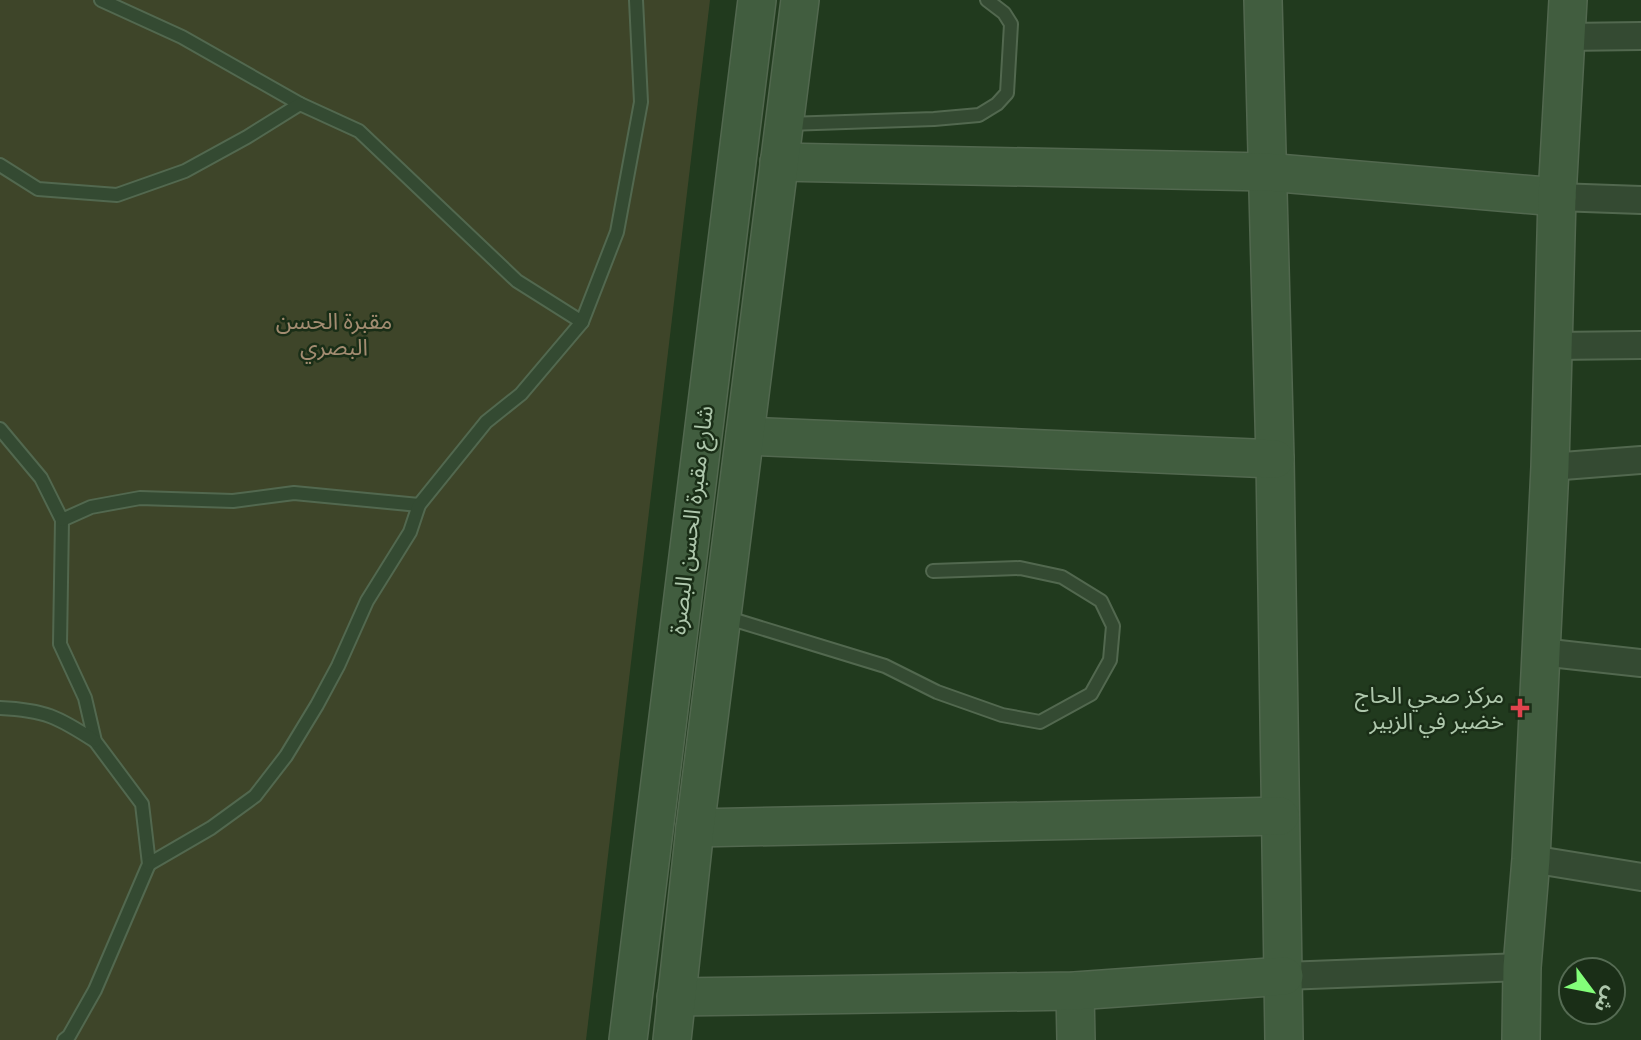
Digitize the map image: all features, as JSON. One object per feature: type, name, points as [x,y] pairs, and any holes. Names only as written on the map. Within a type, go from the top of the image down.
[{"type":"street","name":"شارع مقبرة الحسن البصرة","points":[[628,1040],[757,0]]},
{"type":"street","name":"شارع مقبرة الحسن البصرة","points":[[672,1040],[695,828],[800,0]]},
{"type":"street","points":[[1263,0],[1275,459],[1284,1040]]},
{"type":"street","points":[[1521,1040],[1522,967],[1531,859],[1550,467],[1557,197],[1568,0]]},
{"type":"street","points":[[1565,37],[1641,36]]},
{"type":"street","points":[[779,162],[1267,172],[1557,197],[1641,200]]},
{"type":"street","points":[[1553,346],[1641,345]]},
{"type":"street","points":[[745,436],[1275,459]]},
{"type":"street","points":[[1550,467],[1641,460]]},
{"type":"street","points":[[681,600],[722,610]]},
{"type":"street","points":[[1541,652],[1641,663]]},
{"type":"street","points":[[695,828],[1280,816]]},
{"type":"street","points":[[1531,859],[1641,877]]},
{"type":"street","points":[[676,997],[1075,991],[1284,976],[1522,967]]},
{"type":"street","points":[[1075,991],[1076,1040]]},
{"type":"lane","points":[[101,0],[182,37],[300,104],[359,131],[517,281],[582,322]]},
{"type":"lane","points":[[149,864],[222,820],[255,796],[317,705],[367,601],[410,532],[419,505],[486,422],[521,394],[582,322],[617,232],[641,102],[636,0]]},
{"type":"lane","points":[[784,124],[979,115],[998,104],[1007,93],[1011,24],[1004,13],[987,0]]},
{"type":"lane","points":[[0,165],[38,189],[117,195],[185,171],[300,104]]},
{"type":"lane","points":[[0,429],[41,478],[62,520],[60,644],[85,698],[95,741]]},
{"type":"lane","points":[[62,520],[91,507],[140,498],[233,501],[294,494],[419,505]]},
{"type":"lane","points":[[722,610],[885,666],[936,692],[1002,715],[1040,722],[1091,694],[1110,660],[1113,626],[1101,601],[1062,576],[1020,568],[933,571]]},
{"type":"lane","points":[[0,708],[27,709],[59,718],[95,741],[142,804],[149,864],[95,990],[69,1036],[64,1040]]},
{"type":"green space","name":"مقبرة الحسن البصري","points":[[0,0],[710,0],[586,1040],[0,1040]]},
{"type":"place","name":"مركز صحي الحاج خضير في الزبير","points":[[1520,708]]}]
